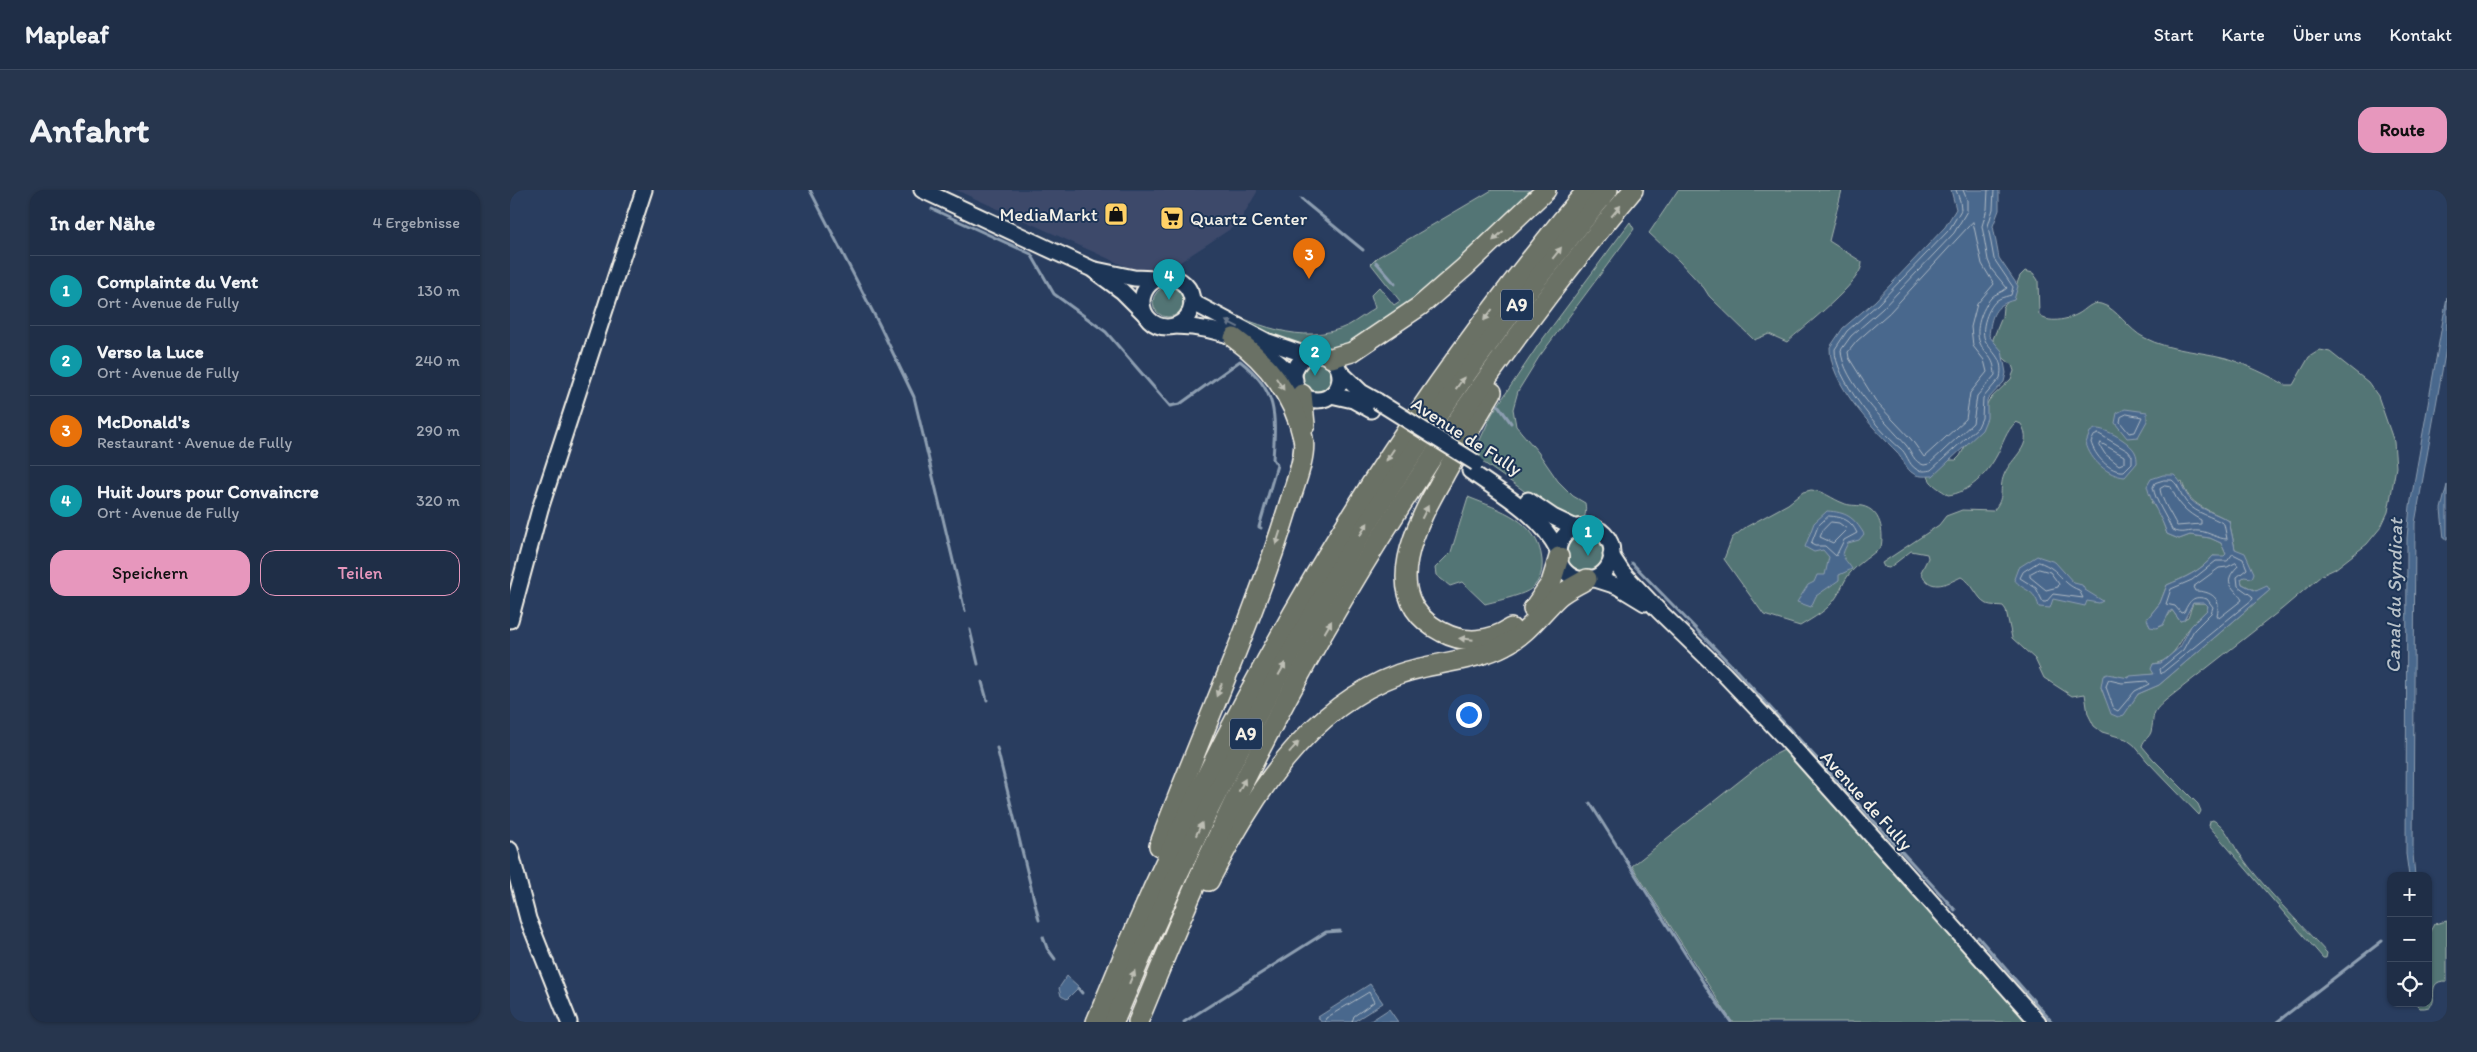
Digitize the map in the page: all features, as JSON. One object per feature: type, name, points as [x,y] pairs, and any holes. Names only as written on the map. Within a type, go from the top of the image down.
[{"type":"highway","points":[[1335,365],[1420,306],[1465,267],[1546,190]]},
{"type":"highway","name":"A9","points":[[1094,1022],[1175,836],[1243,702],[1300,600],[1369,486],[1465,345],[1538,248],[1587,190]]},
{"type":"highway","name":"A9","points":[[1114,1022],[1159,915],[1202,821],[1272,686],[1340,566],[1458,385],[1525,294],[1608,190]]},
{"type":"highway","points":[[1138,1022],[1214,842],[1254,762],[1330,623],[1370,557],[1490,375],[1599,231],[1633,190]]},
{"type":"highway","points":[[1559,553],[1551,583],[1532,610],[1507,631],[1488,638],[1464,640],[1437,630],[1419,613],[1407,586],[1406,566],[1412,542],[1442,479],[1499,381],[1599,231]]},
{"type":"highway","points":[[1234,338],[1261,360],[1281,384],[1304,439]]},
{"type":"highway","points":[[1094,1022],[1182,785],[1270,562],[1296,482],[1304,439],[1305,421],[1298,387]]},
{"type":"highway","points":[[1138,1022],[1187,923],[1243,821],[1277,768],[1311,730],[1348,701],[1385,680],[1418,668],[1483,654],[1505,645],[1523,634],[1559,596],[1590,579]]},
{"type":"main road","points":[[510,620],[540,508],[644,190]]},
{"type":"main road","points":[[922,190],[1092,270],[1122,292],[1144,312],[1149,320],[1158,326],[1202,327],[1234,338],[1272,356],[1298,387],[1315,400],[1331,395],[1338,386],[1335,365],[1322,354],[1309,356],[1266,341],[1192,302]]},
{"type":"main road","points":[[1092,270],[1134,278],[1156,279],[1166,277],[1179,280],[1189,290],[1192,302],[1187,316],[1175,326]]},
{"type":"main road","points":[[1144,312],[1143,293],[1150,283],[1156,279]]},
{"type":"main road","points":[[1298,387],[1298,365],[1309,356]]},
{"type":"main road","name":"Avenue de Fully","points":[[1335,365],[1374,405],[1547,514],[1576,528]]},
{"type":"main road","name":"Avenue de Fully","points":[[1331,395],[1374,405]]},
{"type":"main road","name":"Avenue de Fully","points":[[1473,467],[1537,519],[1550,534],[1559,553]]},
{"type":"main road","points":[[1586,526],[1600,531],[1609,541],[1611,555],[1605,570],[1590,579],[1575,578],[1568,574],[1561,564],[1559,553],[1564,536],[1576,528],[1586,526]]},
{"type":"main road","name":"Avenue de Fully","points":[[1611,555],[1622,572],[1659,611],[1712,661],[1782,736],[2038,1022]]},
{"type":"main road","name":"Avenue de Fully","points":[[1590,579],[1617,586],[1659,611]]},
{"type":"main road","points":[[510,850],[528,920],[569,1022]]},
{"type":"shaded area","points":[[956,190],[1257,190],[1257,192],[1238,224],[1171,268],[1138,272]]},
{"type":"green space","points":[[1492,190],[1535,190],[1445,274],[1355,343],[1334,348],[1318,345],[1304,347],[1286,342],[1208,304],[1260,325],[1295,333],[1313,334],[1349,325],[1375,308],[1371,295],[1379,287],[1394,305],[1400,301],[1371,264],[1378,257]]},
{"type":"green space","points":[[1678,190],[1842,190],[1829,241],[1862,262],[1860,270],[1843,292],[1787,342],[1769,334],[1754,340],[1709,296],[1679,261],[1649,233]]},
{"type":"green space","points":[[1630,222],[1634,229],[1539,357],[1518,391],[1513,409],[1516,426],[1538,452],[1558,481],[1573,496],[1585,503],[1586,511],[1584,518],[1576,523],[1565,520],[1552,512],[1473,455],[1492,414],[1539,344]]},
{"type":"green space","points":[[2025,271],[2033,273],[2038,280],[2039,315],[2043,318],[2052,320],[2069,318],[2091,305],[2101,304],[2107,306],[2133,330],[2145,338],[2165,346],[2226,358],[2256,370],[2285,385],[2293,385],[2309,357],[2320,350],[2330,352],[2368,382],[2378,396],[2394,442],[2396,467],[2388,512],[2381,527],[2367,544],[2335,569],[2322,575],[2282,609],[2166,700],[2155,712],[2151,732],[2142,746],[2198,804],[2201,811],[2199,815],[2134,745],[2126,739],[2102,732],[2094,726],[2088,714],[2085,694],[2072,696],[2044,678],[2035,659],[2012,638],[2006,610],[2003,606],[1987,604],[1980,598],[1969,582],[1961,577],[1938,585],[1928,582],[1921,572],[1928,558],[1927,554],[1911,551],[1889,568],[1884,567],[1882,563],[1939,525],[1946,516],[1962,510],[1993,511],[1999,502],[2004,475],[2024,445],[2025,432],[2021,424],[2016,422],[2007,433],[1988,469],[1977,481],[1963,491],[1948,495],[1931,482],[1928,471],[1946,460],[1956,460],[1960,456],[1989,400],[2011,379],[2014,371],[2012,365],[1994,350],[1993,339],[2002,317],[2003,307],[2011,298],[2020,276]],"holes":[[[2182,481],[2185,490],[2194,502],[2229,521],[2235,549],[2241,553],[2244,577],[2241,579],[2242,584],[2256,591],[2270,590],[2159,685],[2138,694],[2128,708],[2106,700],[2101,687],[2113,675],[2122,678],[2154,674],[2153,664],[2170,656],[2190,627],[2207,610],[2208,606],[2205,603],[2193,603],[2188,617],[2180,621],[2172,610],[2168,616],[2147,619],[2160,603],[2167,585],[2198,570],[2213,556],[2224,557],[2226,554],[2221,543],[2210,538],[2190,535],[2179,539],[2167,534],[2160,514],[2151,502]]]},
{"type":"green space","points":[[1168,287],[1179,291],[1183,302],[1179,313],[1168,317],[1157,313],[1153,302],[1157,291]]},
{"type":"green space","points":[[1317,363],[1327,367],[1331,377],[1327,387],[1317,391],[1307,387],[1303,377],[1307,367]]},
{"type":"green space","points":[[1811,490],[1824,493],[1845,504],[1868,508],[1880,522],[1882,541],[1881,547],[1851,572],[1834,601],[1800,626],[1764,615],[1724,559],[1732,538],[1746,527],[1788,504],[1803,492]]},
{"type":"green space","points":[[1468,497],[1516,518],[1533,535],[1539,546],[1542,568],[1537,582],[1528,591],[1485,604],[1462,582],[1450,586],[1436,575],[1435,568],[1451,552]]},
{"type":"green space","points":[[1581,533],[1589,533],[1596,536],[1602,542],[1605,553],[1602,564],[1596,570],[1589,573],[1581,573],[1574,570],[1568,564],[1565,557],[1565,549],[1568,542],[1574,536]]},
{"type":"green space","points":[[1786,749],[2030,1022],[1732,1022],[1632,866],[1770,757]]},
{"type":"green space","points":[[2213,820],[2225,830],[2239,853],[2259,879],[2327,953],[2326,958],[2323,958],[2209,826],[2210,821]]},
{"type":"green space","points":[[2447,921],[2447,981],[2439,982],[2435,985],[2432,1004],[2432,928],[2434,924]]},
{"type":"water","points":[[1951,190],[1999,190],[1999,210],[1993,226],[1999,258],[2018,286],[2014,300],[1998,308],[1991,323],[1989,336],[2002,351],[2006,373],[2004,382],[1987,400],[1987,418],[1982,430],[1933,476],[1921,476],[1914,474],[1909,469],[1899,455],[1865,418],[1844,390],[1832,361],[1830,347],[1843,328],[1875,301],[1945,227],[1956,209]]},
{"type":"water","name":"Canal du Syndicat","points":[[2447,297],[2447,343],[2415,523],[2413,854],[2415,872],[2408,872],[2406,854],[2407,538],[2410,506]]},
{"type":"water","points":[[2125,409],[2147,412],[2147,421],[2138,437],[2127,438],[2115,423],[2117,413]]},
{"type":"water","points":[[2100,429],[2117,436],[2135,452],[2137,463],[2125,477],[2112,474],[2091,455],[2086,443],[2090,432]]},
{"type":"water","points":[[2163,475],[2174,475],[2188,497],[2195,504],[2229,521],[2235,549],[2245,553],[2254,573],[2252,578],[2244,577],[2241,579],[2242,584],[2256,591],[2267,586],[2270,590],[2159,685],[2138,694],[2124,715],[2118,717],[2111,714],[2101,687],[2103,676],[2107,674],[2129,678],[2130,676],[2154,674],[2151,669],[2153,664],[2161,663],[2180,647],[2191,626],[2207,610],[2208,606],[2205,603],[2193,603],[2184,620],[2180,621],[2172,610],[2163,625],[2156,628],[2150,627],[2147,619],[2160,603],[2167,585],[2198,570],[2213,556],[2224,556],[2226,554],[2221,543],[2210,538],[2190,535],[2179,539],[2167,534],[2147,486],[2151,479]]},
{"type":"water","points":[[2447,485],[2447,539],[2444,539],[2441,509]]},
{"type":"water","points":[[1827,511],[1849,516],[1857,523],[1864,534],[1859,540],[1848,543],[1844,552],[1843,555],[1852,569],[1839,575],[1839,580],[1816,596],[1811,607],[1797,602],[1808,585],[1814,582],[1817,575],[1825,575],[1829,557],[1823,550],[1814,552],[1805,547],[1814,523]]},
{"type":"water","points":[[2037,556],[2055,562],[2074,583],[2082,585],[2085,590],[2103,601],[2099,603],[2087,601],[2085,606],[2053,599],[2050,608],[2039,607],[2032,593],[2014,579],[2018,568]]},
{"type":"water","points":[[1067,976],[1079,987],[1067,999],[1061,996],[1059,988]]},
{"type":"water","points":[[1370,984],[1383,1003],[1353,1022],[1321,1022],[1318,1017]]},
{"type":"water","points":[[1389,1009],[1398,1022],[1369,1022]]},
{"type":"waterway","points":[[810,190],[914,397],[965,611]]},
{"type":"waterway","points":[[1301,199],[1363,250]]},
{"type":"waterway","points":[[932,209],[1031,254],[1054,294],[1106,332],[1170,406],[1180,404],[1240,361],[1252,372],[1262,383],[1272,404],[1274,416],[1273,459],[1277,465],[1259,527],[1261,528]]},
{"type":"waterway","points":[[1376,262],[1395,284]]},
{"type":"waterway","points":[[1498,405],[1511,423]]},
{"type":"waterway","points":[[1632,563],[1735,669],[1955,910]]},
{"type":"waterway","points":[[970,630],[978,664]]},
{"type":"waterway","points":[[982,682],[987,700]]},
{"type":"waterway","points":[[997,748],[1039,920]]},
{"type":"waterway","points":[[1590,803],[1710,993],[1731,1022]]},
{"type":"waterway","points":[[1184,1022],[1326,932],[1340,931]]},
{"type":"waterway","points":[[1043,937],[1047,948],[1055,959]]},
{"type":"waterway","points":[[1978,937],[2052,1022]]},
{"type":"waterway","points":[[2277,1022],[2382,941]]},
{"type":"waterway","points":[[1078,988],[1082,993]]},
{"type":"place","name":"MediaMarkt","points":[[1116,214]]},
{"type":"place","name":"Quartz Center","points":[[1172,218]]},
{"type":"place","name":"McDonald's","points":[[1309,279]]},
{"type":"place","name":"Huit Jours pour Convaincre","points":[[1169,300]]},
{"type":"place","name":"Verso la Luce","points":[[1315,376]]},
{"type":"place","name":"Complainte du Vent","points":[[1588,556]]}]
